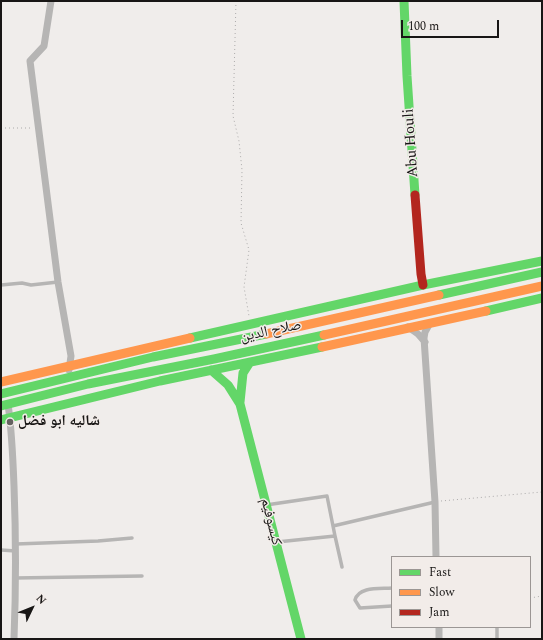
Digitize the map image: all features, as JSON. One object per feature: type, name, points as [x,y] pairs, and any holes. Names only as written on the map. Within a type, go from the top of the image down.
[{"type":"main road","name":"Abu Houli","points":[[404,1],[408,92],[420,266],[423,285]]},
{"type":"main road","points":[[1,382],[423,285],[542,261]]},
{"type":"main road","name":"صلاح الدين","points":[[1,394],[153,357],[257,336],[542,272]]},
{"type":"main road","name":"صلاح الدين","points":[[5,405],[88,384],[211,360],[542,286]]},
{"type":"main road","points":[[6,419],[124,389],[408,327],[430,324],[542,298]]},
{"type":"main road","name":"كيسوفيم","points":[[240,404],[243,373],[250,362]]},
{"type":"main road","name":"كيسوفيم","points":[[211,370],[227,382],[234,390],[240,404],[301,639]]},
{"type":"street","points":[[50,1],[44,46],[30,61],[58,282],[70,356],[70,366],[63,379]]},
{"type":"street","points":[[430,324],[425,332],[425,343],[435,502],[436,556]]},
{"type":"street","points":[[408,327],[418,334],[425,343]]},
{"type":"street","points":[[5,405],[6,419],[13,450],[16,548],[14,639]]},
{"type":"street","points":[[439,628],[439,639]]},
{"type":"lane","points":[[1,285],[31,285],[58,282]]},
{"type":"lane","points":[[265,505],[327,496],[342,567]]},
{"type":"lane","points":[[333,526],[435,502]]},
{"type":"lane","points":[[275,542],[335,536]]},
{"type":"lane","points":[[1,550],[132,538]]},
{"type":"lane","points":[[15,578],[142,576]]},
{"type":"lane","points":[[391,588],[362,591],[356,595],[355,600],[360,608],[391,606]]},
{"type":"lane","points":[[497,628],[497,639]]},
{"type":"path","points":[[236,1],[233,116],[239,141],[242,170],[241,223],[248,250],[244,286],[249,315],[253,324]]},
{"type":"path","points":[[1,128],[38,128]]},
{"type":"path","points":[[435,502],[542,492]]},
{"type":"path","points":[[531,598],[542,596]]},
{"type":"traffic: fast","points":[[404,1],[407,76],[415,195]]},
{"type":"traffic: fast","points":[[190,338],[423,285],[542,261]]},
{"type":"traffic: fast","points":[[439,295],[542,272]]},
{"type":"traffic: fast","points":[[486,311],[542,298]]},
{"type":"traffic: fast","points":[[1,394],[153,357],[266,334]]},
{"type":"traffic: fast","points":[[1,406],[88,384],[324,335]]},
{"type":"traffic: fast","points":[[1,420],[160,381],[322,347]]},
{"type":"traffic: fast","points":[[240,402],[243,373],[250,362]]},
{"type":"traffic: fast","points":[[211,370],[228,385],[240,404],[301,639]]},
{"type":"traffic: slow","points":[[324,335],[542,286]]},
{"type":"traffic: slow","points":[[266,334],[439,295]]},
{"type":"traffic: slow","points":[[322,347],[486,311]]},
{"type":"traffic: slow","points":[[1,382],[190,338]]},
{"type":"traffic: jam","points":[[415,195],[423,285]]},
{"type":"place","name":"شاليه ابو فضل","points":[[10,422]]}]
